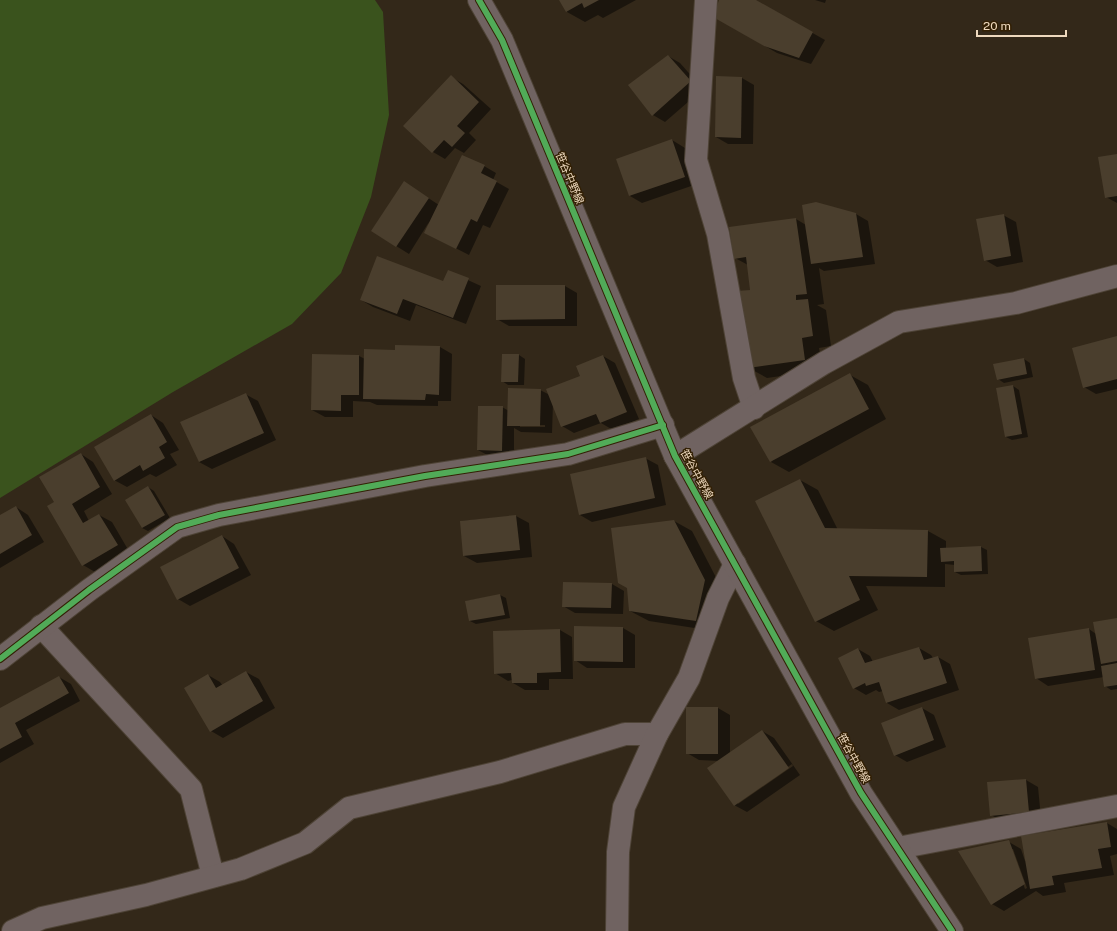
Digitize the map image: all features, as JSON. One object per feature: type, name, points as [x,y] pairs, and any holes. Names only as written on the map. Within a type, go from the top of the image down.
[{"type":"street","name":"笹谷中野線","points":[[479,0],[502,40],[675,456],[861,793],[952,931]]},
{"type":"street","points":[[706,0],[696,160],[718,234],[744,378],[754,408]]},
{"type":"street","points":[[675,456],[719,427],[754,408],[824,363],[899,322],[1016,303],[1117,276]]},
{"type":"street","points":[[0,659],[89,590],[177,527],[219,515],[424,476],[568,454],[663,425]]},
{"type":"street","points":[[617,931],[618,852],[624,807],[657,734],[689,678],[718,598],[735,564]]},
{"type":"street","points":[[41,626],[191,789],[213,876]]},
{"type":"street","points":[[14,931],[42,918],[146,895],[241,869],[305,843],[349,808],[500,772],[625,734],[657,734]]},
{"type":"street","points":[[898,848],[1117,806]]},
{"type":"green space","points":[[0,0],[375,0],[383,12],[389,115],[371,197],[341,273],[292,324],[173,392],[0,498]]},
{"type":"building","points":[[559,0],[599,0],[584,8],[582,3],[566,12]]},
{"type":"building","points":[[719,0],[756,0],[813,32],[799,58],[764,46],[713,17]]},
{"type":"building","points":[[668,55],[691,81],[652,116],[628,85]]},
{"type":"building","points":[[451,75],[479,102],[457,126],[465,133],[452,147],[444,140],[432,153],[403,126]]},
{"type":"building","points":[[716,76],[742,77],[741,138],[715,137]]},
{"type":"building","points":[[672,139],[685,177],[629,196],[616,159]]},
{"type":"building","points":[[1117,154],[1117,196],[1105,198],[1098,157]]},
{"type":"building","points":[[462,155],[485,165],[481,173],[497,181],[477,222],[471,219],[456,249],[424,233]]},
{"type":"building","points":[[404,181],[429,198],[396,247],[371,231]]},
{"type":"building","points":[[816,202],[856,213],[863,257],[811,264],[802,205]]},
{"type":"building","points":[[1004,214],[1011,256],[984,261],[976,219]]},
{"type":"building","points":[[796,218],[807,294],[796,295],[796,300],[808,299],[813,336],[802,338],[805,360],[748,368],[737,291],[750,290],[746,257],[734,259],[729,227]]},
{"type":"building","points":[[377,256],[443,281],[448,270],[469,278],[453,318],[403,299],[397,314],[360,300]]},
{"type":"building","points":[[496,285],[565,285],[565,319],[496,320]]},
{"type":"building","points":[[1117,336],[1117,379],[1083,388],[1072,348]]},
{"type":"building","points":[[395,345],[440,346],[439,395],[426,394],[425,400],[363,399],[364,349],[395,350]]},
{"type":"building","points":[[312,354],[359,355],[359,395],[341,395],[341,411],[311,410]]},
{"type":"building","points":[[502,354],[519,354],[518,382],[501,382]]},
{"type":"building","points":[[603,355],[627,412],[600,423],[596,414],[561,427],[546,389],[580,376],[576,366]]},
{"type":"building","points":[[1024,358],[1027,374],[997,380],[993,364]]},
{"type":"building","points":[[850,373],[869,409],[770,462],[750,427]]},
{"type":"building","points":[[1013,385],[1022,434],[1005,437],[996,388]]},
{"type":"building","points":[[508,388],[541,389],[540,426],[507,426]]},
{"type":"building","points":[[246,393],[264,433],[199,462],[180,422]]},
{"type":"building","points":[[478,406],[503,406],[502,451],[477,450]]},
{"type":"building","points":[[151,414],[167,442],[159,447],[165,458],[143,471],[140,465],[114,481],[94,447]]},
{"type":"building","points":[[81,453],[100,487],[72,504],[83,523],[99,514],[118,545],[82,566],[47,506],[54,502],[39,477]]},
{"type":"building","points":[[646,457],[655,498],[579,515],[570,474]]},
{"type":"building","points":[[800,479],[825,528],[928,530],[927,577],[849,576],[860,600],[815,622],[755,501]]},
{"type":"building","points":[[148,486],[165,515],[142,528],[125,500]]},
{"type":"building","points":[[16,506],[32,535],[0,554],[0,515]]},
{"type":"building","points":[[516,515],[520,550],[463,556],[460,521]]},
{"type":"building","points":[[674,520],[705,580],[696,621],[629,611],[627,588],[618,583],[611,528]]},
{"type":"building","points":[[222,535],[239,568],[177,600],[160,567]]},
{"type":"building","points":[[981,546],[982,571],[954,572],[954,561],[941,562],[940,548]]},
{"type":"building","points":[[563,582],[612,583],[611,608],[562,607]]},
{"type":"building","points":[[500,594],[505,615],[469,621],[465,601]]},
{"type":"building","points":[[1117,618],[1117,661],[1101,664],[1093,622]]},
{"type":"building","points":[[574,626],[623,627],[623,662],[574,661]]},
{"type":"building","points":[[1089,628],[1095,670],[1035,679],[1028,638]]},
{"type":"building","points":[[560,629],[561,672],[537,673],[537,683],[512,683],[511,673],[494,674],[493,631]]},
{"type":"building","points":[[919,647],[924,660],[938,656],[947,683],[886,703],[879,682],[866,686],[865,683],[853,689],[838,658],[858,648],[865,663]]},
{"type":"building","points":[[1117,663],[1117,685],[1104,687],[1101,666]]},
{"type":"building","points":[[246,671],[263,701],[210,732],[184,688],[208,674],[216,688]]},
{"type":"building","points":[[59,676],[69,693],[15,723],[22,737],[0,749],[0,708]]},
{"type":"building","points":[[686,707],[718,707],[718,754],[686,754]]},
{"type":"building","points":[[922,707],[934,740],[894,756],[881,723]]},
{"type":"building","points":[[762,730],[789,768],[734,806],[707,768]]},
{"type":"building","points":[[1026,779],[1029,812],[990,816],[987,782]]},
{"type":"building","points":[[1107,822],[1111,847],[1098,849],[1102,868],[1052,876],[1054,885],[1030,889],[1021,836]]},
{"type":"building","points":[[1009,840],[1025,884],[991,905],[958,851]]},
{"type":"cycle path","points":[[479,0],[502,40],[675,456],[861,793],[952,931]]},
{"type":"cycle path","points":[[0,659],[89,590],[177,527],[219,515],[425,476],[568,454],[663,425]]}]
